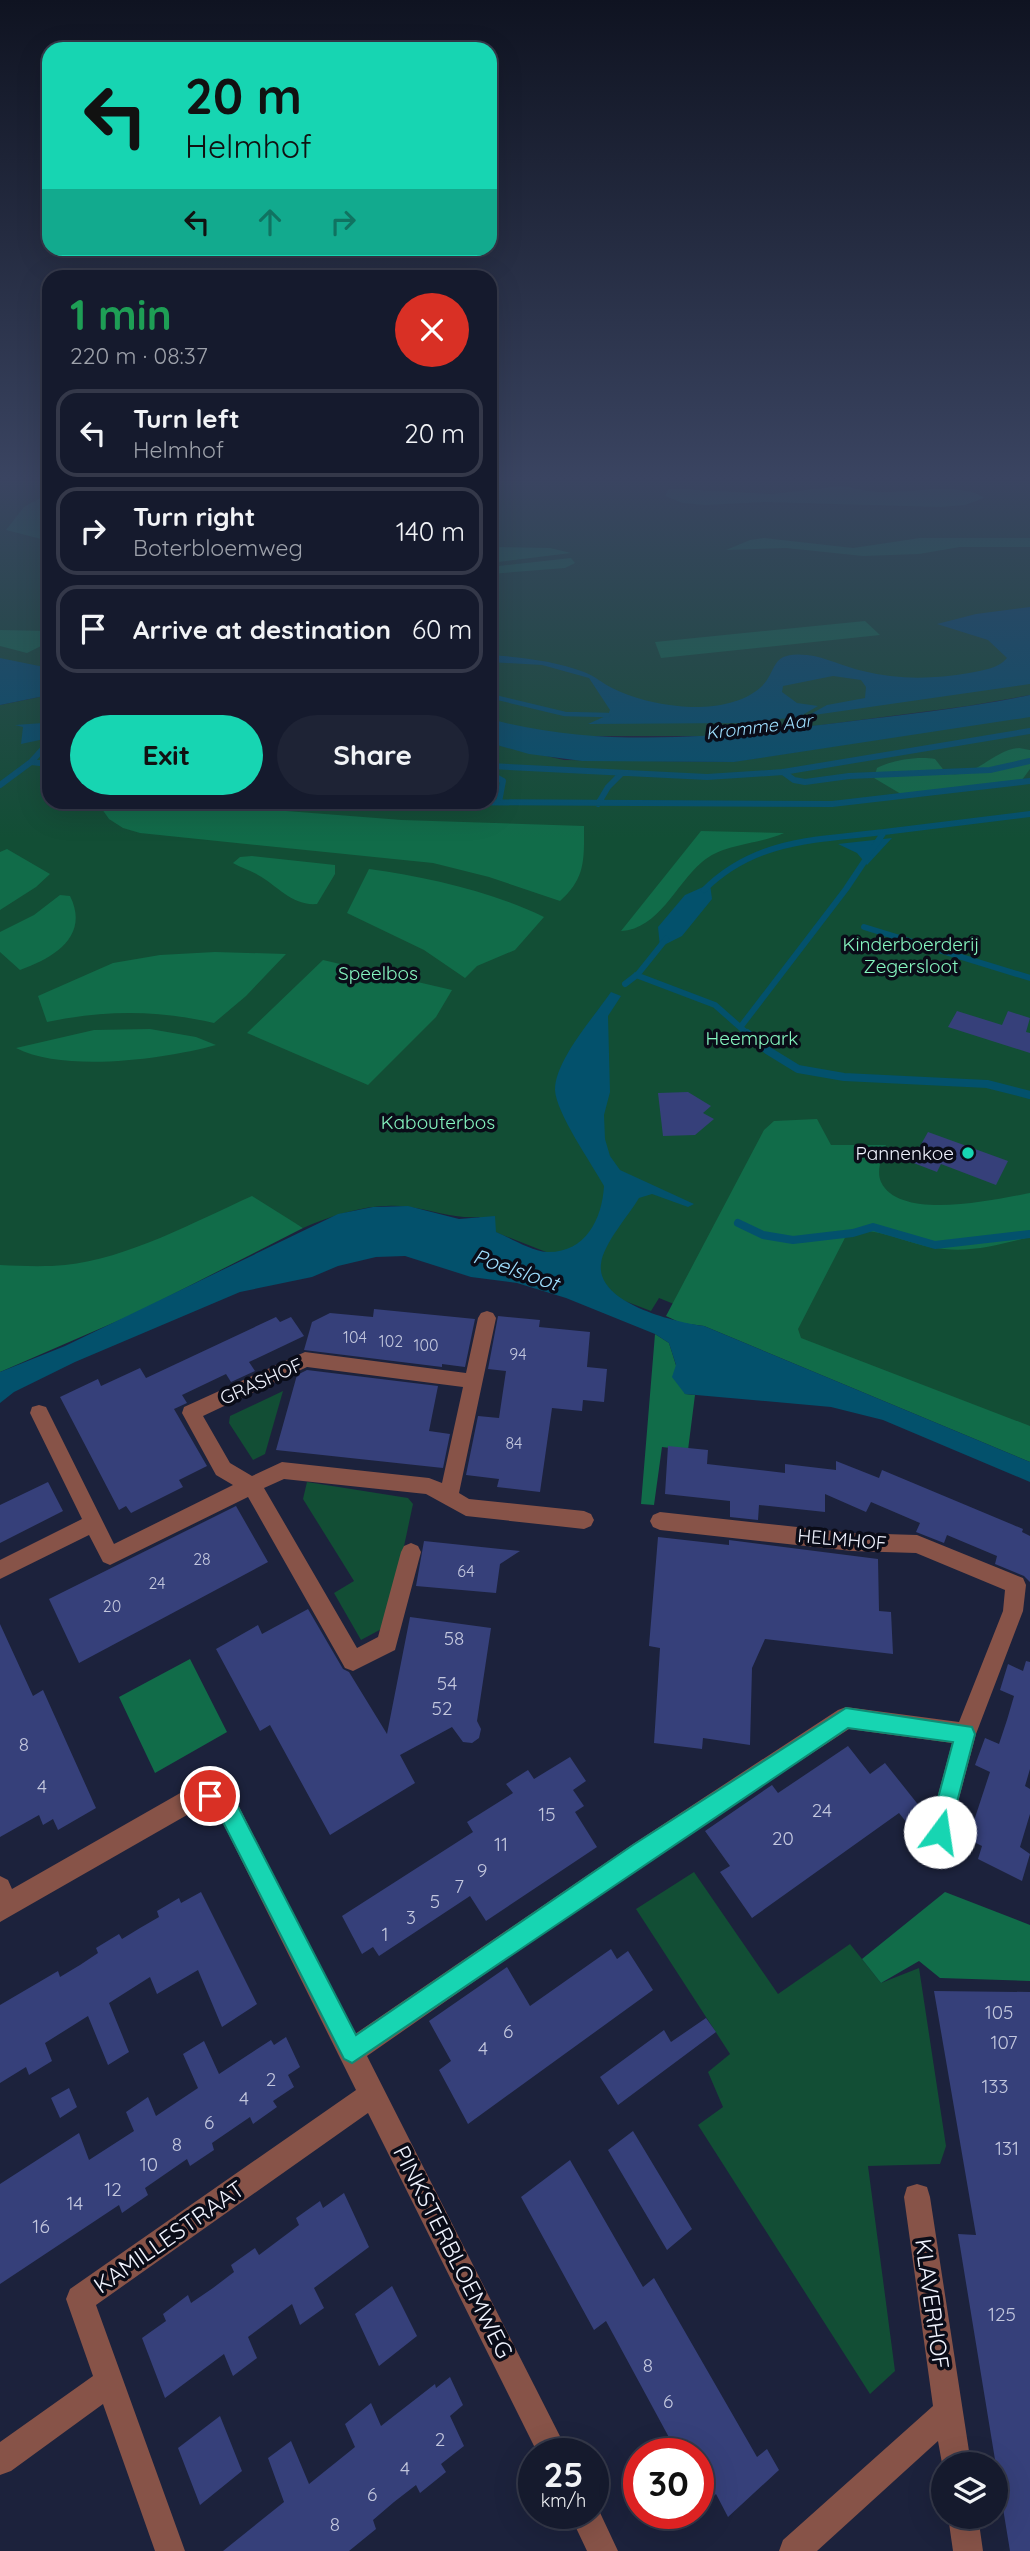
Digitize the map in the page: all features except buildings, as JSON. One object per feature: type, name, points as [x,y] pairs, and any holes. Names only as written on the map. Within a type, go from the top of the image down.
[{"type":"street","points":[[449,1494],[488,1318]]},
{"type":"street","name":"GRASHOF","points":[[411,1552],[387,1643],[353,1661],[252,1486],[223,1469],[191,1413],[305,1359],[473,1381]]},
{"type":"street","points":[[39,1413],[110,1556],[282,1470],[429,1486],[449,1494],[466,1507],[584,1520]]},
{"type":"street","name":"HELMHOF","points":[[660,1521],[852,1542],[917,1544],[1023,1588],[965,1734],[940,1832]]},
{"type":"street","points":[[0,1570],[94,1523]]},
{"type":"street","points":[[352,2051],[641,1852],[846,1718],[965,1734]]},
{"type":"street","name":"PINKSTERBLOEMWEG","points":[[2,1901],[190,1800],[210,1796],[227,1807],[546,2438]]},
{"type":"street","name":"KAMILLESTRAAT","points":[[170,2551],[80,2299],[373,2094]]},
{"type":"street","name":"KLAVERHOF","points":[[917,2197],[954,2452]]},
{"type":"street","points":[[0,2460],[110,2381]]},
{"type":"street","points":[[794,2551],[948,2412]]},
{"type":"street","points":[[592,2529],[603,2551]]},
{"type":"street","points":[[965,2529],[968,2551]]},
{"type":"green space","points":[[0,601],[42,601],[42,667],[0,660]]},
{"type":"green space","points":[[497,601],[1030,601],[1030,695],[968,706],[738,736],[574,736],[497,727]]},
{"type":"green space","points":[[865,621],[880,635],[661,658],[655,642]]},
{"type":"green space","points":[[0,630],[42,631],[42,646],[27,653],[0,646]]},
{"type":"green space","name":"Heempark","points":[[42,696],[42,809],[497,809],[497,745],[564,760],[731,762],[1030,716],[1030,1448],[659,1298],[651,1311],[617,1298],[602,1280],[546,1252],[495,1232],[479,1217],[452,1216],[409,1207],[381,1206],[341,1214],[303,1228],[296,1224],[0,1353],[0,705]]},
{"type":"green space","points":[[1019,748],[1030,750],[1030,769],[1019,784],[906,797],[874,778],[877,768],[913,758],[935,759],[946,773],[965,773],[1000,754]]},
{"type":"green space","points":[[102,809],[260,809],[402,820],[584,826],[583,858],[575,884],[560,901],[489,877],[433,863],[140,833],[123,828],[109,819]]},
{"type":"green space","points":[[701,831],[784,833],[711,856],[692,871],[666,904],[646,923],[621,931]]},
{"type":"green space","points":[[7,849],[50,874],[36,887],[0,910],[0,852]]},
{"type":"green space","points":[[240,857],[335,865],[335,874],[317,904],[308,904],[293,899],[258,875],[233,863]]},
{"type":"green space","points":[[369,869],[458,886],[544,917],[515,950],[477,966],[465,978],[424,950],[347,913]]},
{"type":"green space","points":[[60,895],[70,896],[75,910],[72,934],[56,952],[20,970],[0,952],[0,932],[34,915]]},
{"type":"green space","points":[[215,952],[286,954],[246,996],[214,1023],[131,1013],[90,1015],[47,1022],[38,996],[113,963],[160,955]]},
{"type":"green space","name":"Speelbos","points":[[323,960],[452,990],[436,1017],[368,1085],[247,1033]]},
{"type":"green space","points":[[150,1029],[196,1037],[216,1045],[143,1059],[87,1062],[37,1056],[16,1048],[94,1030]]},
{"type":"green space","points":[[817,1119],[831,1145],[886,1145],[879,1168],[881,1182],[892,1194],[908,1201],[950,1205],[1030,1193],[1030,1237],[998,1245],[944,1249],[875,1232],[849,1230],[798,1329],[801,1338],[1030,1426],[1030,1462],[704,1326],[681,1323],[666,1316],[764,1130],[774,1121]]},
{"type":"green space","points":[[252,1196],[303,1228],[136,1313],[0,1372],[0,1265],[65,1265],[112,1255],[161,1238]]},
{"type":"green space","points":[[655,1334],[669,1343],[685,1394],[695,1395],[688,1450],[662,1447],[654,1505],[641,1504]]},
{"type":"green space","points":[[283,1391],[265,1454],[253,1460],[229,1423],[230,1416]]},
{"type":"green space","points":[[307,1482],[408,1498],[413,1504],[387,1626],[361,1640],[334,1593],[354,1581],[303,1499]]},
{"type":"green space","points":[[190,1659],[227,1732],[155,1773],[119,1697]]},
{"type":"green space","points":[[694,1872],[778,1994],[850,1944],[881,1983],[919,1968],[946,2146],[940,2164],[868,2166],[895,2371],[870,2394],[698,2125],[723,2107],[708,2072],[730,2054],[636,1909]]},
{"type":"green space","points":[[945,1892],[1030,1925],[1030,1981],[940,1978],[919,1961],[881,1983],[862,1959]]},
{"type":"water","points":[[1030,607],[1030,684],[807,716],[827,705],[865,698],[866,687],[861,680],[833,676],[783,686],[782,692],[797,703],[818,706],[799,717],[740,723],[588,724],[608,715],[610,710],[589,678],[542,665],[497,662],[497,656],[550,662],[592,675],[612,688],[644,700],[678,706],[710,706],[732,702],[752,694],[766,682],[780,659],[786,656],[814,656],[876,674],[916,678],[969,673],[999,665],[1007,658],[988,640],[937,624],[976,614]]},
{"type":"water","points":[[0,658],[42,667],[42,696],[0,705]]},
{"type":"water","points":[[1030,695],[1030,717],[734,762],[582,761],[529,754],[497,745],[497,721],[578,735],[667,737],[756,732],[961,707]]},
{"type":"water","points":[[42,723],[42,740],[21,744],[23,727],[15,725]]},
{"type":"water","points":[[892,838],[867,865],[857,853],[838,844]]},
{"type":"water","points":[[710,884],[712,899],[682,936],[660,947],[658,927],[685,895]]},
{"type":"water","name":"Poelsloot","points":[[611,992],[621,996],[608,1016],[610,1092],[604,1115],[605,1139],[610,1156],[620,1170],[694,1204],[688,1207],[652,1194],[639,1198],[611,1239],[603,1256],[603,1278],[611,1290],[639,1308],[704,1326],[1030,1462],[1030,1482],[883,1420],[831,1407],[685,1394],[672,1377],[676,1365],[669,1343],[655,1334],[566,1298],[517,1283],[471,1277],[405,1256],[376,1257],[338,1266],[312,1277],[240,1292],[75,1362],[14,1392],[0,1403],[0,1372],[65,1346],[338,1214],[373,1207],[408,1206],[459,1219],[495,1216],[496,1232],[541,1251],[560,1251],[581,1241],[600,1211],[604,1186],[561,1112],[555,1090],[568,1052]]},
{"type":"waterway","points":[[497,698],[565,714],[608,715]]},
{"type":"waterway","points":[[783,772],[1030,731]]},
{"type":"waterway","points":[[31,762],[42,750]]},
{"type":"waterway","points":[[783,772],[794,780],[805,782],[849,776],[990,770],[1030,761]]},
{"type":"waterway","points":[[0,785],[31,762]]},
{"type":"waterway","points":[[31,762],[42,763]]},
{"type":"waterway","points":[[497,766],[707,777],[783,772]]},
{"type":"waterway","points":[[599,803],[608,787],[622,773]]},
{"type":"waterway","points":[[497,778],[503,781],[499,802]]},
{"type":"waterway","points":[[599,803],[832,804],[1030,781]]},
{"type":"waterway","points":[[497,802],[599,803]]},
{"type":"waterway","points":[[884,832],[1030,814]]},
{"type":"waterway","points":[[704,890],[724,873],[765,851],[811,840],[884,832]]},
{"type":"waterway","points":[[742,1025],[846,889],[884,832]]},
{"type":"waterway","points":[[864,927],[1030,978]]},
{"type":"waterway","points":[[636,975],[666,939]]},
{"type":"waterway","points":[[625,984],[636,975]]},
{"type":"waterway","points":[[636,975],[715,1005],[749,1035]]},
{"type":"waterway","points":[[747,1033],[767,1050],[798,1069],[844,1077],[987,1084],[1030,1095]]},
{"type":"waterway","points":[[738,1223],[763,1235],[793,1240],[853,1233],[873,1227],[935,1245],[1030,1234]]},
{"type":"place","name":"Pannenkoe","points":[[968,1153]]},
{"type":"route","points":[[210,1796],[227,1807],[352,2051],[641,1852],[846,1718],[965,1734],[940,1832]]},
{"type":"water label","name":"Kromme Aar","points":[[759,727]]},
{"type":"park label","name":"Kinderboerderij Zegersloot","points":[[911,955]]},
{"type":"park label","name":"Kabouterbos","points":[[438,1122]]}]
